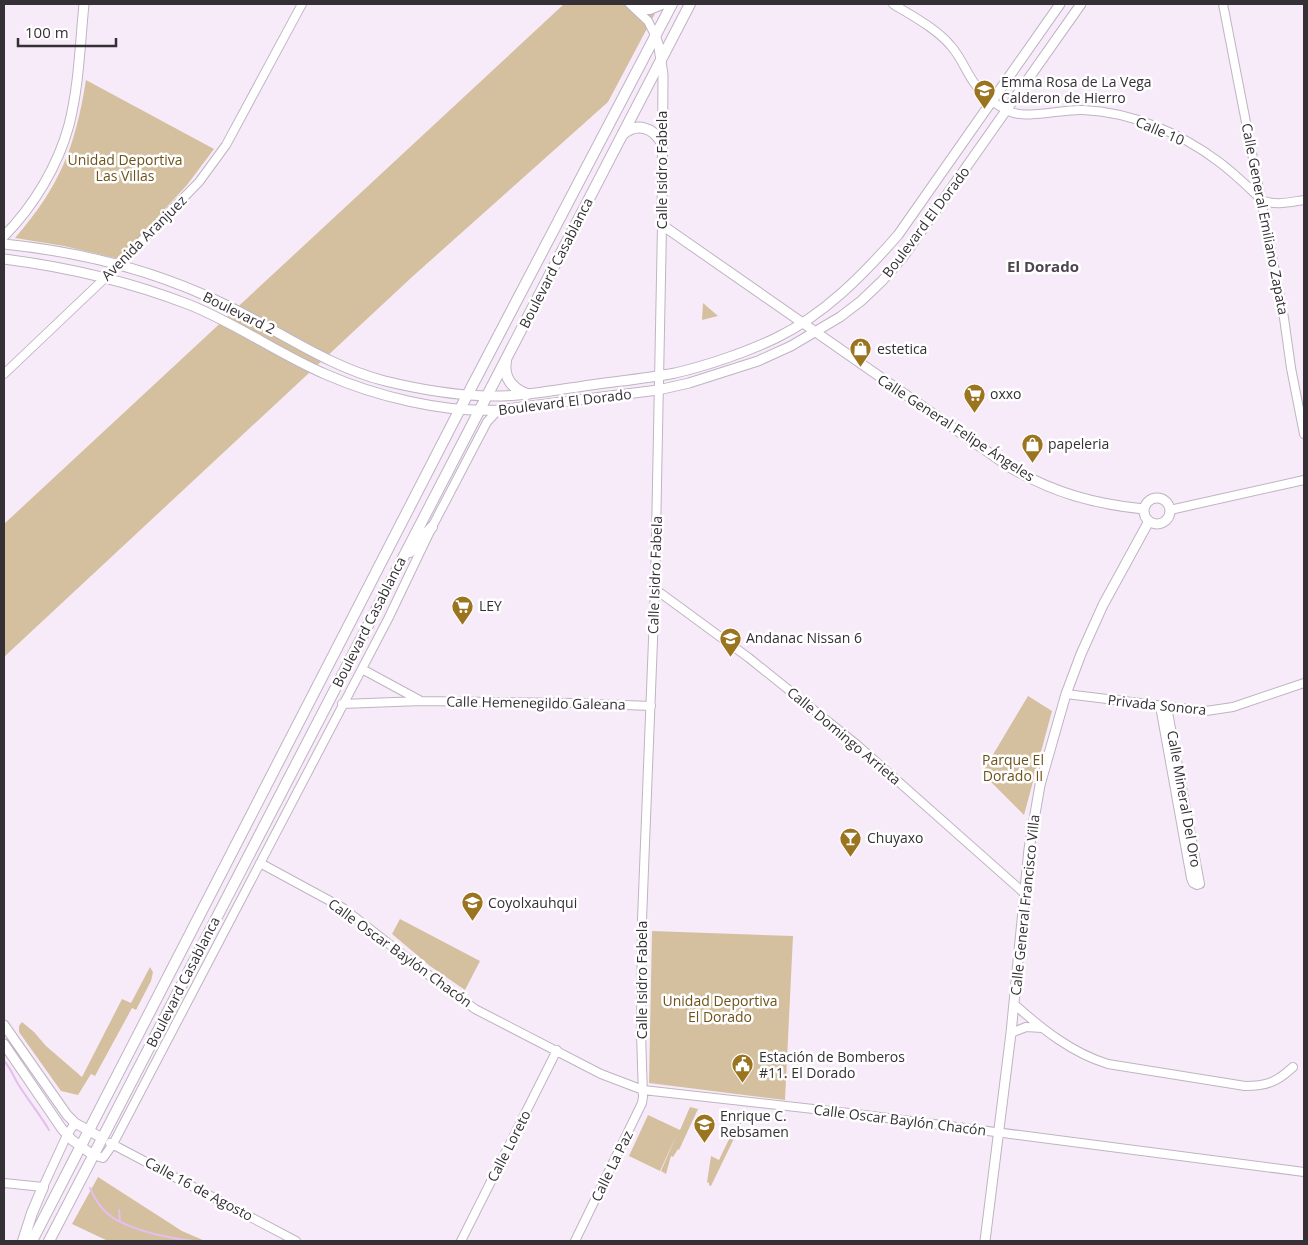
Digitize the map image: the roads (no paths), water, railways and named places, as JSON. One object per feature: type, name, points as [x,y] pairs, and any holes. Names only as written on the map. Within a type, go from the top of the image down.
[{"type":"main road","points":[[4,236],[26,211],[42,185],[66,136],[76,85],[84,4]]},
{"type":"main road","points":[[633,7],[650,9],[662,4]]},
{"type":"main road","name":"Boulevard Casablanca","points":[[32,1241],[460,409],[672,4]]},
{"type":"main road","name":"Boulevard Casablanca","points":[[49,1241],[690,4]]},
{"type":"main road","name":"Boulevard El Dorado","points":[[486,396],[528,394],[676,372],[740,352],[776,338],[828,305],[873,264],[898,235],[1060,4]]},
{"type":"main road","name":"Boulevard El Dorado","points":[[478,411],[658,390],[689,383],[758,361],[815,333],[861,301],[898,263],[926,226],[1080,4]]},
{"type":"main road","name":"Calle Isidro Fabela","points":[[655,35],[663,76],[662,225]]},
{"type":"main road","points":[[622,136],[633,128],[648,128],[654,132],[662,144]]},
{"type":"main road","name":"Calle General Felipe Ángeles","points":[[662,225],[1011,468],[1031,479],[1080,499],[1144,509]]},
{"type":"main road","name":"Boulevard 2","points":[[4,244],[50,250],[150,274],[199,293],[263,324],[317,354],[385,381],[443,392],[486,396]]},
{"type":"main road","name":"Boulevard 2","points":[[4,259],[29,262],[105,278],[191,306],[325,374],[378,394],[478,411]]},
{"type":"main road","points":[[508,355],[506,363],[508,379],[520,391],[528,394]]},
{"type":"main road","points":[[1155,498],[1167,502],[1170,510],[1170,514],[1165,521],[1157,524],[1149,521],[1144,514],[1144,509],[1148,502],[1155,498]]},
{"type":"main road","name":"Calle General Francisco Villa","points":[[985,1241],[1000,1133],[1029,849],[1040,785],[1075,666],[1092,629],[1149,521]]},
{"type":"main road","points":[[400,564],[432,527]]},
{"type":"main road","points":[[4,1026],[67,1115],[75,1123],[102,1138]]},
{"type":"main road","points":[[4,1044],[67,1135],[93,1155]]},
{"type":"main road","points":[[23,1241],[32,1213],[44,1187]]},
{"type":"street","name":"Avenida Aranjuez","points":[[4,374],[118,265],[187,195],[217,158],[302,4]]},
{"type":"street","name":"Calle 10","points":[[893,4],[944,38],[952,46],[975,85],[1007,110],[1020,114],[1071,110],[1096,111],[1150,124],[1174,135],[1220,162],[1262,200]]},
{"type":"street","name":"Calle General Emiliano Zapata","points":[[1223,4],[1262,200],[1304,434]]},
{"type":"street","points":[[633,7],[650,25],[655,35]]},
{"type":"street","points":[[1262,200],[1272,203],[1304,200]]},
{"type":"street","name":"Calle Isidro Fabela","points":[[643,1090],[641,1032],[642,920],[655,588],[662,225]]},
{"type":"street","points":[[93,1155],[103,1158],[113,1144],[388,619],[432,527],[487,422],[498,410]]},
{"type":"street","points":[[1170,510],[1304,480]]},
{"type":"street","name":"Calle Domingo Arrieta","points":[[655,588],[743,653],[856,744],[1024,893]]},
{"type":"street","name":"Calle Hemenegildo Galeana","points":[[362,669],[421,701]]},
{"type":"street","name":"Privada Sonora","points":[[1066,694],[1206,711],[1233,707],[1304,683]]},
{"type":"street","name":"Calle Hemenegildo Galeana","points":[[342,704],[421,701],[651,706]]},
{"type":"street","name":"Calle Mineral Del Oro","points":[[1164,707],[1200,884],[1197,885],[1192,881],[1189,870],[1164,707]]},
{"type":"street","name":"Calle Oscar Baylón Chacón","points":[[260,863],[343,908],[475,1009],[602,1074],[643,1090],[849,1113],[1304,1172]]},
{"type":"street","points":[[1014,1004],[1058,1040],[1097,1060],[1130,1068],[1217,1083],[1262,1086],[1275,1081],[1293,1067]]},
{"type":"street","points":[[1011,1033],[1026,1027],[1042,1028]]},
{"type":"street","name":"Calle Loreto","points":[[461,1241],[557,1050]]},
{"type":"street","name":"Calle La Paz","points":[[575,1241],[642,1103],[643,1090]]},
{"type":"street","points":[[4,1183],[44,1187],[67,1135],[75,1123]]},
{"type":"street","name":"Calle 16 de Agosto","points":[[102,1138],[296,1241]]},
{"type":"waterway","points":[[4,1061],[49,1130]]},
{"type":"waterway","points":[[90,1188],[102,1208],[120,1222]]},
{"type":"waterway","points":[[119,1210],[120,1222],[129,1226],[155,1234],[193,1241]]},
{"type":"place","name":"Emma Rosa de La Vega Calderon de Hierro","points":[[985,109]]},
{"type":"place","name":"estetica","points":[[861,368]]},
{"type":"place","name":"oxxo","points":[[974,413]]},
{"type":"place","name":"papeleria","points":[[1032,463]]},
{"type":"place","name":"LEY","points":[[463,625]]},
{"type":"place","name":"Andanac Nissan 6","points":[[730,657]]},
{"type":"place","name":"Chuyaxo","points":[[851,857]]},
{"type":"place","name":"Coyolxauhqui","points":[[472,922]]},
{"type":"place","name":"Estación de Bomberos #11. El Dorado","points":[[743,1084]]},
{"type":"place","name":"Enrique C. Rebsamen","points":[[704,1143]]},
{"type":"district","name":"El Dorado","points":[[1043,267]]},
{"type":"park label","name":"Unidad Deportiva Las Villas","points":[[125,168]]},
{"type":"park label","name":"Parque El Dorado II","points":[[1013,768]]},
{"type":"park label","name":"Unidad Deportiva El Dorado","points":[[720,1010]]}]
